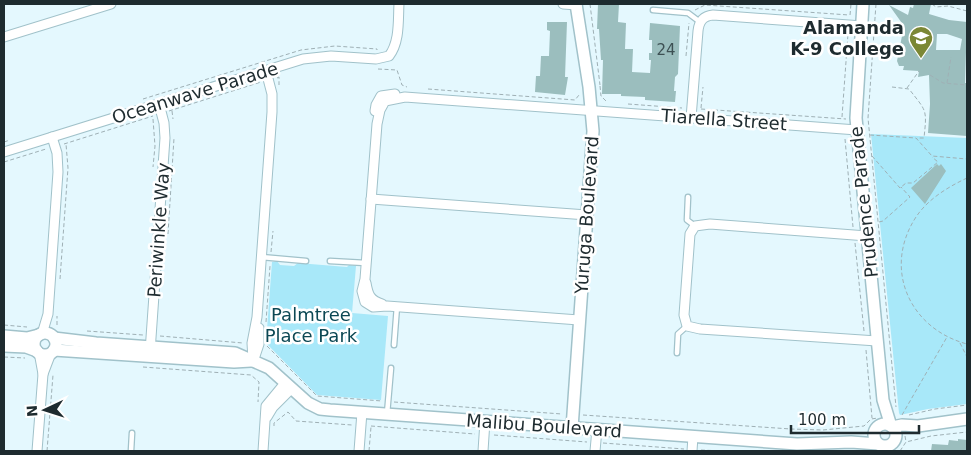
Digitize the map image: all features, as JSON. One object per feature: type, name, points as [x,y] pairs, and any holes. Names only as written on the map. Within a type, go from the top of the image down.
[{"type":"street","points":[[4,37],[111,4]]},
{"type":"street","name":"Oceanwave Parade","points":[[4,152],[54,142],[268,75],[315,57],[331,56],[376,59],[389,56],[393,51],[397,37],[399,4]]},
{"type":"street","points":[[563,4],[577,4]]},
{"type":"street","name":"Yuruga Boulevard","points":[[572,428],[593,134],[592,111],[577,4]]},
{"type":"street","name":"Prudence Parade","points":[[863,4],[856,112],[883,400],[878,428],[874,434],[880,446]]},
{"type":"street","points":[[691,118],[698,31],[700,22],[706,16],[862,26]]},
{"type":"street","points":[[252,360],[252,343],[266,258],[272,112],[272,94],[268,75]]},
{"type":"street","name":"Tiarella Street","points":[[371,200],[377,124],[383,99],[406,97],[857,130]]},
{"type":"street","name":"Periwinkle Way","points":[[150,346],[165,130],[160,108]]},
{"type":"street","points":[[37,451],[48,375],[56,344],[47,335],[58,172],[54,142]]},
{"type":"street","points":[[579,320],[397,306],[374,307],[362,291],[365,279],[371,200],[587,215]]},
{"type":"street","points":[[867,236],[710,224],[695,226],[690,234],[684,316],[688,326],[700,329],[877,341]]},
{"type":"street","points":[[252,360],[259,344],[257,318]]},
{"type":"street","points":[[47,335],[35,344],[48,375]]},
{"type":"street","points":[[4,336],[27,338],[47,335],[65,340],[150,346],[234,362],[252,360]]},
{"type":"street","points":[[4,346],[26,347],[45,355],[53,352],[150,346]]},
{"type":"street","name":"Malibu Boulevard","points":[[252,360],[269,368],[303,400],[320,408],[693,436],[797,448],[851,442],[885,446],[897,434]]},
{"type":"street","points":[[263,451],[265,420],[288,386]]},
{"type":"street","name":"Prudence Parade","points":[[883,400],[897,434]]},
{"type":"street","points":[[359,451],[362,412]]},
{"type":"street","points":[[878,428],[884,425],[897,434],[918,426],[967,419]]},
{"type":"street","points":[[483,451],[485,421]]},
{"type":"street","name":"Malibu Boulevard","points":[[851,442],[878,428]]},
{"type":"street","points":[[595,447],[597,429]]},
{"type":"street","points":[[692,450],[693,436]]},
{"type":"lane","points":[[653,10],[691,15],[700,22]]},
{"type":"lane","points":[[688,197],[687,220],[695,226]]},
{"type":"lane","points":[[266,258],[306,262]]},
{"type":"lane","points":[[330,261],[366,263]]},
{"type":"lane","points":[[394,345],[397,306]]},
{"type":"lane","points":[[677,353],[678,334],[688,326]]},
{"type":"lane","points":[[387,414],[391,368]]},
{"type":"lane","points":[[131,451],[132,433]]},
{"type":"path","points":[[590,4],[600,86]]},
{"type":"path","points":[[876,4],[868,112],[896,406]]},
{"type":"path","points":[[932,4],[936,7],[948,6],[967,11]]},
{"type":"path","points":[[686,61],[691,15],[698,8],[705,5],[850,16]]},
{"type":"path","points":[[947,83],[951,57]]},
{"type":"path","points":[[906,88],[919,71]]},
{"type":"path","points":[[160,108],[268,75],[280,77],[280,85]]},
{"type":"path","points":[[930,75],[943,83],[967,85]]},
{"type":"path","points":[[701,109],[703,82]]},
{"type":"path","points":[[870,135],[924,138],[926,112],[909,89],[892,87]]},
{"type":"path","points":[[4,162],[54,142],[153,116],[155,146],[153,175]]},
{"type":"path","points":[[901,187],[906,183],[913,184],[938,162],[916,138]]},
{"type":"path","points":[[872,155],[910,197],[883,221],[879,222]]},
{"type":"path","points":[[932,156],[967,159]]},
{"type":"path","points":[[967,178],[940,193],[922,209],[907,234],[902,257],[904,284],[910,301],[925,322],[947,337],[967,344]]},
{"type":"path","points":[[266,325],[266,258],[273,230]]},
{"type":"path","points":[[85,331],[150,346],[252,343]]},
{"type":"path","points":[[897,434],[947,337]]},
{"type":"path","points":[[959,342],[967,357]]},
{"type":"path","points":[[4,357],[25,358]]},
{"type":"path","points":[[143,367],[251,375],[259,382],[258,402]]},
{"type":"path","points":[[47,451],[48,375]]},
{"type":"path","points":[[897,434],[967,405]]},
{"type":"path","points":[[274,433],[274,423],[288,412],[296,421],[352,425]]},
{"type":"path","points":[[371,426],[484,434],[595,447],[722,451]]},
{"type":"path","points":[[897,434],[931,436],[967,432]]},
{"type":"green space","points":[[871,134],[967,138],[967,404],[900,415],[899,413]]},
{"type":"green space","name":"Palmtree Place Park","points":[[277,261],[280,265],[294,266],[298,263],[356,266],[352,313],[388,316],[381,400],[317,395],[266,343],[272,262]]},
{"type":"building","points":[[598,4],[619,4],[618,22],[626,23],[625,49],[633,49],[632,72],[650,73],[651,60],[649,60],[649,53],[652,53],[652,40],[649,40],[650,23],[680,26],[678,74],[675,77],[674,91],[676,91],[675,102],[645,100],[645,97],[621,96],[621,94],[602,94],[603,60],[601,60],[599,29],[597,29]]},
{"type":"building","points":[[914,4],[931,4],[929,14],[949,20],[967,22],[965,83],[967,83],[967,136],[928,133],[929,75],[918,77],[919,71],[903,70],[904,66],[899,66],[897,61],[904,26],[889,5],[908,15],[910,7],[913,8]],"holes":[[[937,34],[947,34],[962,39],[960,50],[936,50]]]},
{"type":"building","points":[[547,22],[567,22],[565,77],[568,77],[565,95],[535,92],[536,76],[540,76],[541,56],[549,56],[550,31],[547,30]]},
{"type":"building","points":[[937,164],[939,166],[941,164],[946,171],[925,204],[911,188]]},
{"type":"building","points":[[958,439],[967,440],[967,451],[931,451],[932,444],[948,445],[949,440],[958,441]]},
{"type":"place","name":"Alamanda K-9 College","points":[[921,59]]}]
